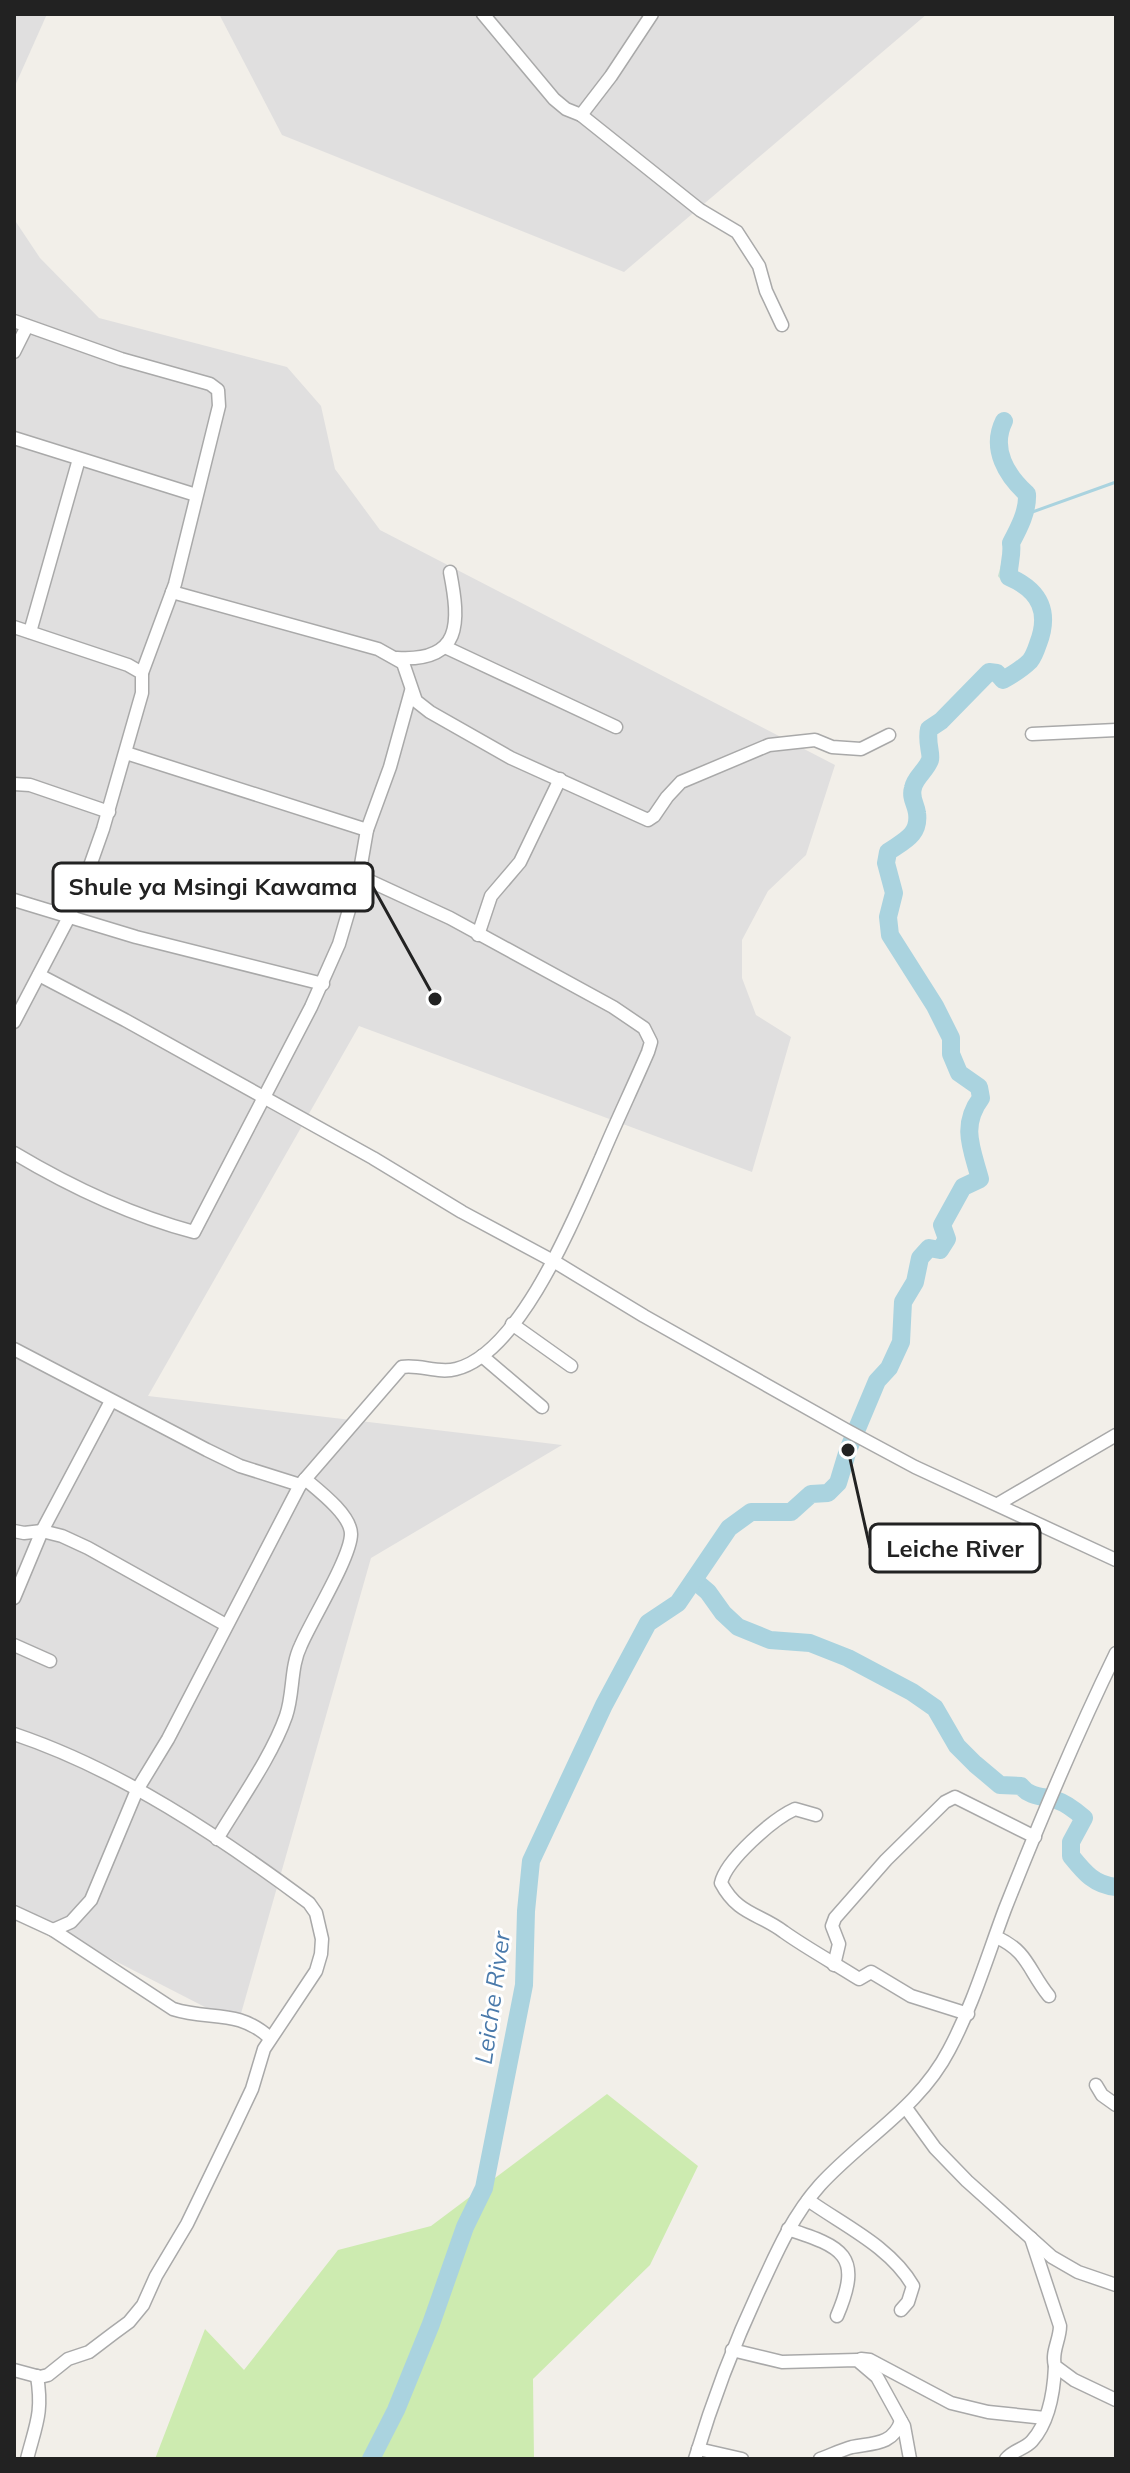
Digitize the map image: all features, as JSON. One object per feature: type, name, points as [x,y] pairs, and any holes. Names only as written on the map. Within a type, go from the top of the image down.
[{"type":"street","points":[[483,14],[554,99],[566,109],[581,115],[700,210],[737,232],[759,266],[766,291],[782,325]]},
{"type":"street","points":[[581,115],[652,14]]},
{"type":"street","points":[[14,321],[121,359],[210,384],[218,390],[219,406],[172,592],[142,673],[142,693],[109,812],[69,917],[14,1022]]},
{"type":"street","points":[[14,352],[27,326]]},
{"type":"street","points":[[14,438],[196,495]]},
{"type":"street","points":[[30,632],[79,459]]},
{"type":"street","points":[[397,658],[427,657],[445,647],[454,636],[456,624],[450,572]]},
{"type":"street","points":[[172,592],[378,649],[397,658],[407,671],[416,701],[430,712],[511,758],[648,820],[681,782],[769,745],[815,740],[832,747],[861,749],[889,735]]},
{"type":"street","points":[[14,627],[128,665],[142,673]]},
{"type":"street","points":[[445,647],[616,727]]},
{"type":"street","points":[[14,1153],[105,1201],[194,1232],[323,984],[339,944],[359,876],[367,830],[390,767],[411,691]]},
{"type":"street","points":[[1032,734],[1116,730]]},
{"type":"street","points":[[126,753],[367,830]]},
{"type":"street","points":[[478,935],[491,896],[520,862],[560,779]]},
{"type":"street","points":[[14,784],[30,785],[109,812]]},
{"type":"street","points":[[53,1930],[71,1922],[91,1900],[137,1790],[168,1739],[302,1482],[402,1367],[415,1364],[445,1370],[458,1369],[482,1356],[512,1324],[555,1262],[651,1042],[644,1028],[613,1007],[450,918],[359,876]]},
{"type":"street","points":[[14,900],[136,937],[323,984]]},
{"type":"street","points":[[39,975],[373,1158],[462,1212],[555,1262],[848,1431],[915,1467],[1116,1560]]},
{"type":"street","points":[[512,1324],[571,1366]]},
{"type":"street","points":[[14,1349],[240,1466],[302,1482],[334,1505],[347,1522],[351,1538],[328,1593],[297,1652],[286,1715],[217,1839]]},
{"type":"street","points":[[482,1356],[542,1407]]},
{"type":"street","points":[[14,1598],[42,1531],[111,1401]]},
{"type":"street","points":[[998,1504],[1116,1435]]},
{"type":"street","points":[[14,1531],[42,1531],[62,1536],[226,1625]]},
{"type":"street","points":[[14,1645],[50,1661]]},
{"type":"street","points":[[742,2459],[696,2454],[732,2350],[788,2229],[808,2200],[840,2164],[906,2108],[937,2071],[968,2014],[1057,1783],[1116,1653]]},
{"type":"street","points":[[14,1734],[57,1750],[137,1790],[217,1839],[309,1903],[320,1926],[321,1954],[316,1971],[270,2038],[234,2127],[187,2224],[139,2312],[89,2352],[68,2359],[48,2375],[37,2376],[14,2370]]},
{"type":"street","points":[[834,1965],[839,1944],[832,1926],[835,1918],[886,1860],[945,1802],[955,1797],[1035,1837]]},
{"type":"street","points":[[816,1815],[795,1809],[784,1814],[727,1868],[721,1883],[734,1903],[859,1979],[874,1973],[911,1996],[968,2014]]},
{"type":"street","points":[[14,1912],[53,1930],[173,2009],[190,2014],[227,2015],[247,2021],[270,2038]]},
{"type":"street","points":[[996,1937],[1019,1950],[1030,1972],[1049,1996]]},
{"type":"street","points":[[1096,2085],[1106,2099],[1116,2105]]},
{"type":"street","points":[[906,2108],[950,2163],[1052,2257],[1066,2266],[1116,2285]]},
{"type":"street","points":[[808,2200],[867,2240],[907,2276],[913,2286],[908,2302],[901,2310]]},
{"type":"street","points":[[788,2229],[829,2243],[844,2255],[848,2263],[847,2289],[837,2316]]},
{"type":"street","points":[[1006,2459],[1031,2442],[1045,2418],[1052,2395],[1054,2354],[1060,2335],[1060,2326],[1029,2234]]},
{"type":"street","points":[[732,2350],[782,2362],[870,2360],[940,2399],[965,2408],[1045,2418]]},
{"type":"street","points":[[857,2360],[877,2377],[901,2421],[910,2459]]},
{"type":"street","points":[[1055,2366],[1074,2380],[1116,2400]]},
{"type":"street","points":[[27,2459],[37,2429],[41,2401],[37,2376]]},
{"type":"street","points":[[820,2459],[851,2448],[885,2442],[896,2432],[901,2421]]},
{"type":"shaded area","points":[[14,14],[47,14],[14,88]]},
{"type":"shaded area","points":[[219,14],[927,14],[624,272],[282,135]]},
{"type":"shaded area","points":[[14,219],[40,258],[99,318],[287,367],[321,406],[335,469],[380,530],[835,765],[806,855],[768,891],[742,940],[742,978],[756,1015],[791,1037],[752,1172],[359,1026],[148,1396],[562,1445],[371,1558],[238,2024],[14,1909]]},
{"type":"green space","points":[[1009,538],[1018,552],[1014,568],[1035,592],[1032,595],[1015,582],[1001,580],[998,576],[1002,561],[1008,560],[1002,544]]},
{"type":"green space","points":[[607,2094],[698,2166],[650,2265],[533,2379],[534,2459],[155,2459],[205,2329],[244,2370],[338,2250],[431,2226]]},
{"type":"waterway","name":"Leiche River","points":[[371,2459],[396,2410],[431,2324],[465,2227],[484,2188],[524,1985],[531,1861],[604,1705],[648,1623],[678,1603],[729,1528],[751,1512],[791,1512],[811,1494],[828,1493],[838,1483],[848,1450],[877,1381],[889,1368],[901,1342],[903,1302],[915,1282],[920,1258],[929,1248],[940,1250],[947,1239],[942,1225],[963,1187],[980,1179],[969,1128],[981,1098],[979,1087],[959,1073],[951,1054],[951,1038],[935,1006],[890,935],[888,917],[894,893],[886,863],[888,852],[910,837],[916,827],[917,813],[912,792],[930,760],[929,729],[941,721],[989,672],[997,673],[1003,680],[1027,664],[1042,633],[1040,604],[1029,589],[1009,577],[1011,543],[1024,513],[1027,494],[1007,470],[1000,452],[1000,431],[1004,421]]},
{"type":"waterway","points":[[1024,515],[1116,482]]},
{"type":"waterway","points":[[694,1580],[738,1627],[770,1640],[810,1643],[848,1658],[912,1692],[935,1708],[957,1746],[1000,1785],[1021,1786],[1032,1794],[1063,1803],[1084,1818],[1071,1842],[1071,1856],[1096,1881],[1116,1887]]},
{"type":"place","name":"Shule ya Msingi Kawama","points":[[435,999]]},
{"type":"place","name":"Leiche River","points":[[848,1450]]}]
